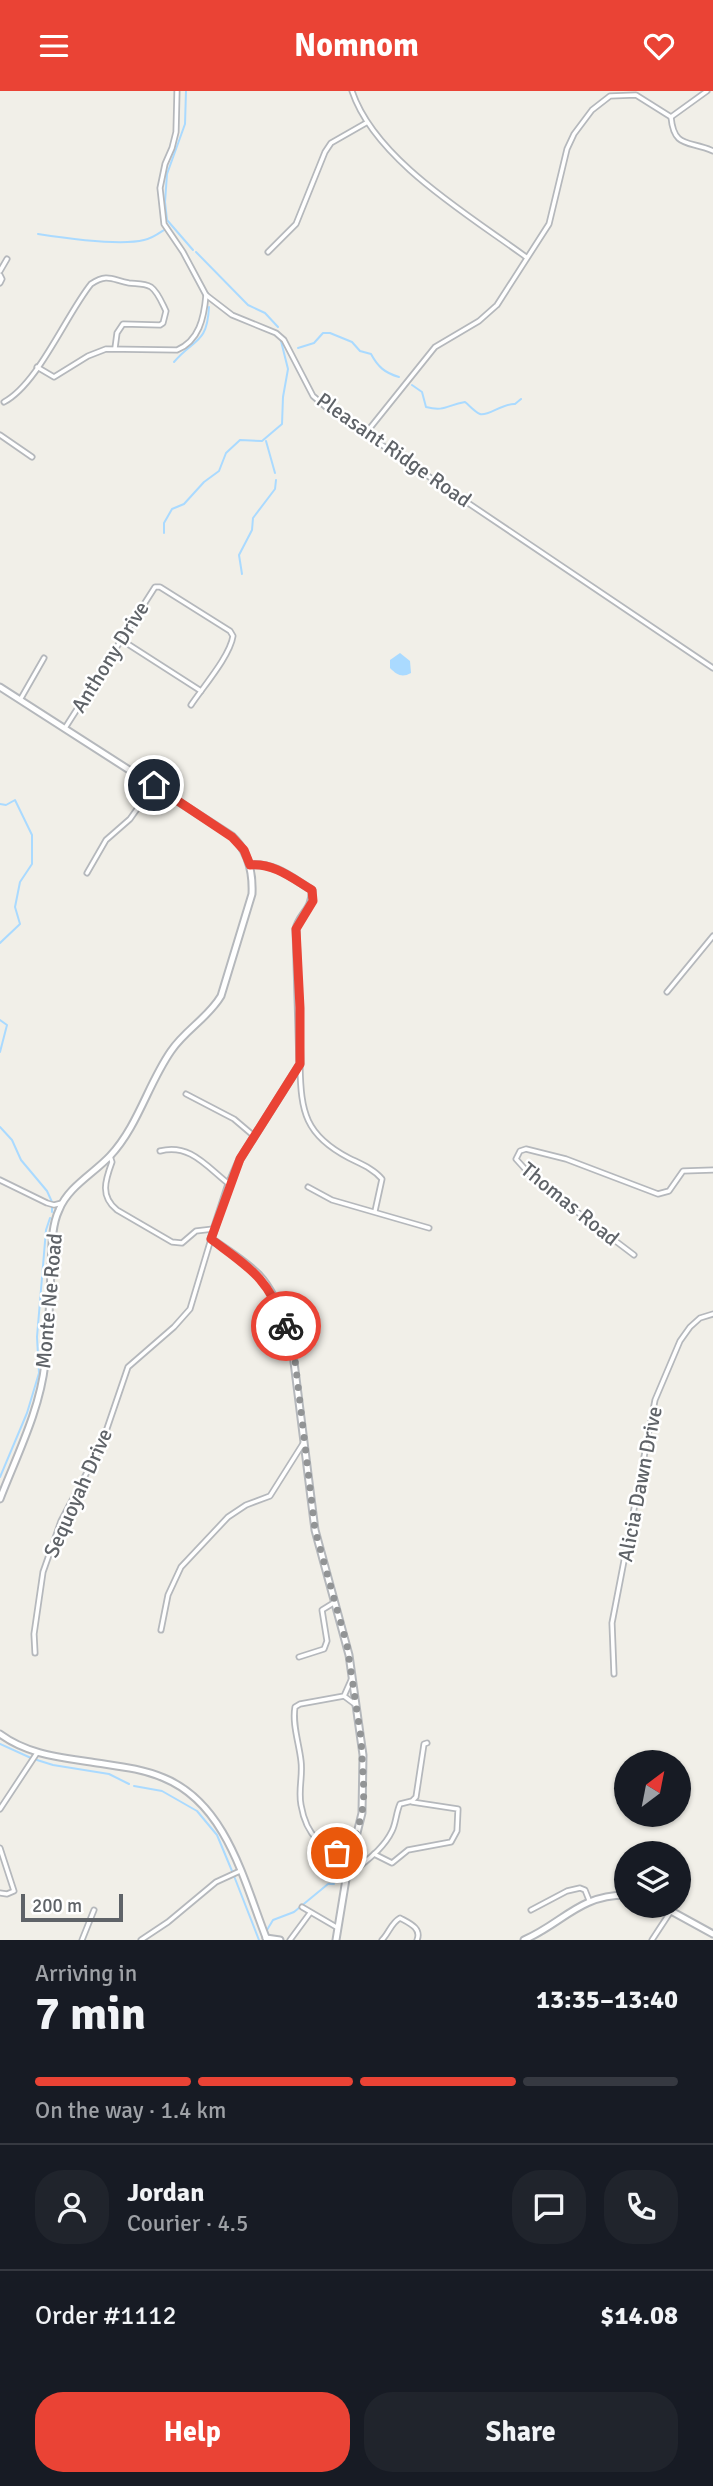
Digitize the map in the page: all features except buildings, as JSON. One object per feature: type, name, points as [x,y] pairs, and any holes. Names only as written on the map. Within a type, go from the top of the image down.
[{"type":"street","name":"Pleasant Ridge Road","points":[[177,91],[176,132],[164,164],[160,187],[161,215],[167,231],[183,253],[206,295],[232,315],[276,333],[284,340],[313,395],[327,408],[713,667]]},
{"type":"street","points":[[352,91],[366,123],[434,190],[526,257]]},
{"type":"street","points":[[671,117],[707,91]]},
{"type":"street","points":[[366,433],[435,347],[488,315],[552,216],[570,141],[592,110],[610,94],[636,95],[671,117],[673,131],[679,140],[713,151]]},
{"type":"street","points":[[268,251],[296,223],[331,143],[366,123]]},
{"type":"street","points":[[0,283],[0,273],[7,259]]},
{"type":"street","points":[[4,402],[13,397],[37,367],[91,284],[106,278],[149,286],[166,311],[163,323],[123,324],[117,333],[115,348]]},
{"type":"street","points":[[37,367],[54,377],[97,351],[115,348],[164,352],[186,347],[200,328],[206,295]]},
{"type":"street","points":[[0,435],[32,457]]},
{"type":"street","name":"Anthony Drive","points":[[65,728],[155,587],[160,587],[230,631],[233,636],[201,691]]},
{"type":"street","points":[[120,639],[201,691],[191,705]]},
{"type":"street","points":[[20,700],[44,658]]},
{"type":"street","points":[[0,687],[232,837],[244,850],[250,865],[264,863],[274,867],[312,890],[313,901],[296,929],[301,1094],[305,1115],[310,1125],[335,1151],[368,1168],[382,1179],[375,1211]]},
{"type":"street","points":[[87,873],[106,840],[130,819],[154,785]]},
{"type":"street","name":"Monte Ne Road","points":[[0,1499],[32,1417],[42,1381],[48,1338],[52,1243],[62,1203],[110,1156],[129,1130],[169,1053],[186,1033],[214,1008],[221,996],[252,894],[250,865]]},
{"type":"street","points":[[667,992],[713,936]]},
{"type":"street","points":[[300,1064],[240,1159],[211,1239],[258,1274],[280,1311],[294,1352],[315,1530],[347,1645],[363,1755],[364,1793],[336,1940]]},
{"type":"street","points":[[186,1094],[233,1119],[254,1136]]},
{"type":"street","points":[[160,1151],[178,1149],[189,1152],[229,1184]]},
{"type":"street","name":"Thomas Road","points":[[634,1255],[535,1180],[516,1159],[520,1151],[526,1149],[566,1159],[658,1193],[669,1191],[684,1171],[713,1170]]},
{"type":"street","points":[[110,1156],[112,1162],[106,1177],[105,1192],[111,1205],[117,1210],[172,1242],[182,1243],[196,1231],[213,1229]]},
{"type":"street","points":[[0,1180],[47,1203],[62,1203]]},
{"type":"street","points":[[308,1187],[332,1200],[429,1228]]},
{"type":"street","name":"Sequoyah Drive","points":[[34,1653],[43,1571],[61,1521],[101,1446],[128,1367],[174,1327],[190,1309],[211,1239]]},
{"type":"street","name":"Alicia Dawn Drive","points":[[614,1674],[612,1623],[655,1400],[680,1341],[700,1318],[713,1314]]},
{"type":"street","points":[[161,1630],[169,1595],[181,1567],[228,1517],[246,1505],[270,1496],[304,1441]]},
{"type":"street","points":[[299,1657],[324,1649],[327,1641],[322,1610],[335,1602]]},
{"type":"street","points":[[344,1696],[352,1677]]},
{"type":"street","points":[[351,1853],[333,1852],[320,1844],[306,1820],[301,1804],[302,1767],[294,1718],[295,1707],[300,1704],[344,1696],[357,1706]]},
{"type":"street","points":[[0,1734],[37,1753],[138,1769],[180,1786],[201,1801],[215,1818],[267,1939],[280,1940]]},
{"type":"street","points":[[346,1877],[374,1854],[390,1836],[400,1804],[416,1797],[424,1744],[427,1743]]},
{"type":"street","points":[[0,1809],[37,1753]]},
{"type":"street","points":[[374,1854],[392,1863],[408,1850],[451,1842],[457,1831],[458,1809],[410,1801]]},
{"type":"street","points":[[0,1848],[14,1891],[0,1893]]},
{"type":"street","points":[[141,1940],[168,1922],[216,1882],[240,1871]]},
{"type":"street","points":[[531,1910],[576,1888],[585,1890],[589,1900]]},
{"type":"street","points":[[524,1940],[589,1900],[614,1896]]},
{"type":"street","points":[[302,1907],[338,1928]]},
{"type":"street","points":[[82,1940],[93,1910]]},
{"type":"street","points":[[290,1940],[310,1913]]},
{"type":"street","points":[[382,1940],[392,1924],[400,1918],[418,1931],[416,1940]]},
{"type":"street","points":[[652,1940],[666,1918]]},
{"type":"street","points":[[684,1918],[713,1934]]},
{"type":"water","points":[[400,653],[410,661],[411,673],[408,675],[400,675],[390,668],[390,660]]},
{"type":"waterway","points":[[186,91],[185,124],[167,174],[165,202],[167,220],[193,250]]},
{"type":"waterway","points":[[38,234],[92,241],[134,242],[164,230]]},
{"type":"waterway","points":[[196,252],[248,305],[265,313],[278,327]]},
{"type":"waterway","points":[[174,362],[202,335],[206,328],[209,307]]},
{"type":"waterway","points":[[298,348],[314,343],[323,333],[330,333],[352,342],[360,351],[371,354],[382,369],[399,377]]},
{"type":"waterway","points":[[164,533],[164,523],[172,509],[184,504],[204,482],[219,471],[226,453],[240,440],[262,441],[282,424],[288,369],[281,341]]},
{"type":"waterway","points":[[412,385],[422,392],[426,407],[432,408],[465,402],[476,412],[483,414],[515,404],[521,399]]},
{"type":"waterway","points":[[266,441],[275,473]]},
{"type":"waterway","points":[[242,574],[239,555],[252,530],[253,518],[275,489],[276,480]]},
{"type":"waterway","points":[[0,804],[6,805],[15,800],[32,835],[32,864],[20,882],[15,907],[20,924],[0,943]]},
{"type":"waterway","points":[[0,1020],[7,1025],[0,1052]]},
{"type":"waterway","points":[[0,1127],[12,1140],[21,1160],[47,1191],[52,1202]]},
{"type":"waterway","points":[[52,1207],[52,1212]]},
{"type":"waterway","points":[[0,1477],[27,1413],[39,1373],[37,1337],[46,1230],[50,1218]]},
{"type":"waterway","points":[[0,1744],[31,1758]]},
{"type":"waterway","points":[[37,1760],[109,1774],[129,1784]]},
{"type":"waterway","points":[[134,1786],[162,1791],[197,1811],[217,1835],[232,1871]]},
{"type":"waterway","points":[[234,1876],[259,1940]]},
{"type":"waterway","points":[[267,1930],[273,1920],[294,1912],[328,1884],[334,1884]]},
{"type":"way so far","points":[[286,1326],[294,1352],[315,1530],[347,1645],[361,1738],[364,1773],[362,1813],[351,1853],[337,1853]]},
{"type":"route","points":[[154,785],[238,842],[250,865],[264,863],[274,867],[312,890],[313,901],[296,929],[300,1064],[240,1159],[211,1239],[258,1274],[286,1326]]}]
